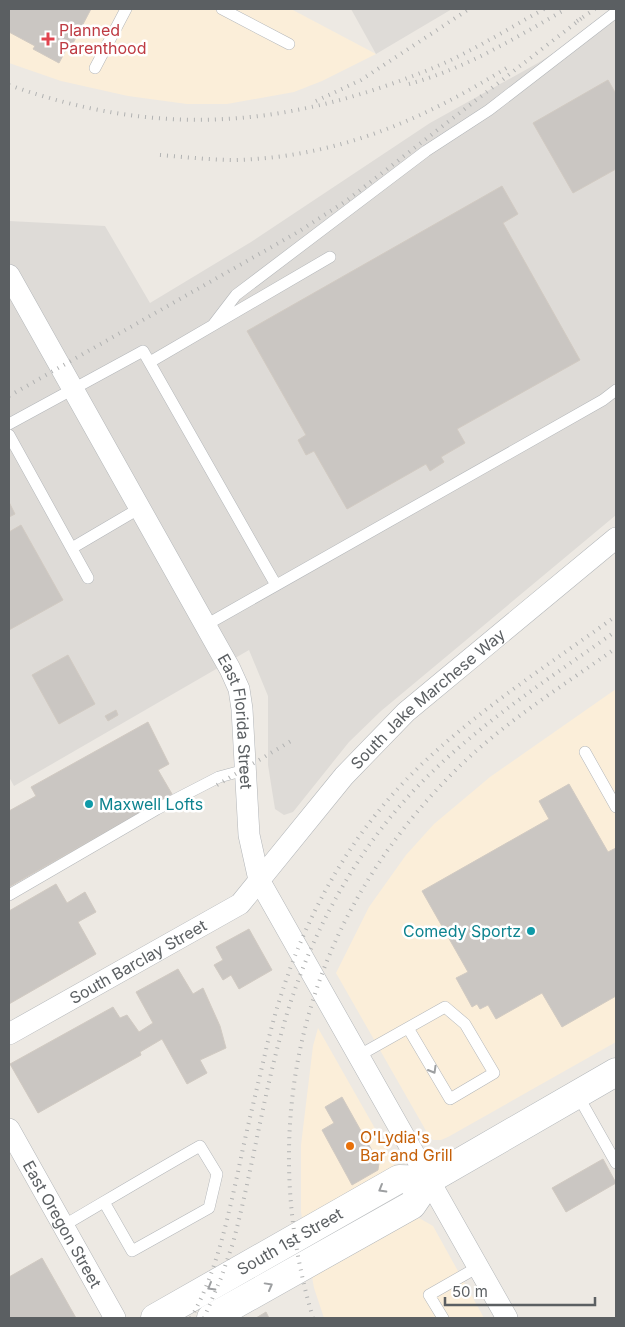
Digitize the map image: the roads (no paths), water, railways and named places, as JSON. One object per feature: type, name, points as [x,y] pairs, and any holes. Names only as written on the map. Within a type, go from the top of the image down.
[{"type":"main road","name":"South 1st Street","points":[[211,1318],[412,1205],[429,1180],[616,1072]]},
{"type":"main road","name":"South 1st Street","points":[[155,1318],[399,1179],[429,1180]]},
{"type":"street","name":"East Florida Street","points":[[9,275],[206,625],[239,689],[242,709],[249,835],[259,880],[507,1318]]},
{"type":"street","name":"South Jake Marchese Way","points":[[259,880],[344,776],[406,712],[616,538]]},
{"type":"street","name":"South Barclay Street","points":[[9,1034],[240,904],[259,880]]},
{"type":"street","name":"East Oregon Street","points":[[9,1129],[115,1318]]},
{"type":"lane","points":[[95,68],[126,9]]},
{"type":"lane","points":[[222,9],[289,44]]},
{"type":"lane","points":[[214,325],[236,295],[426,151],[489,110],[616,12]]},
{"type":"lane","points":[[150,362],[330,257]]},
{"type":"lane","points":[[9,424],[143,351],[276,585]]},
{"type":"lane","points":[[206,625],[595,405],[616,390]]},
{"type":"lane","points":[[9,435],[88,578]]},
{"type":"lane","points":[[72,548],[140,508]]},
{"type":"lane","points":[[585,752],[616,807]]},
{"type":"lane","points":[[9,895],[157,809],[219,777],[245,770]]},
{"type":"lane","points":[[358,1056],[445,1007],[465,1024],[494,1073],[450,1098],[408,1028]]},
{"type":"lane","points":[[577,1094],[616,1163]]},
{"type":"lane","points":[[63,1226],[104,1202],[200,1146],[217,1174],[209,1208],[132,1251],[104,1202]]},
{"type":"lane","points":[[442,1318],[429,1295],[478,1267]]},
{"type":"railway","points":[[316,101],[361,80],[469,9]]},
{"type":"railway","points":[[9,85],[63,102],[115,113],[166,119],[217,119],[268,115],[319,105],[370,91],[439,66],[544,9]]},
{"type":"railway","points":[[409,84],[471,61],[566,9]]},
{"type":"railway","points":[[577,21],[595,9]]},
{"type":"railway","points":[[9,396],[298,232],[346,201],[582,18]]},
{"type":"railway","points":[[160,155],[236,160],[309,152],[344,143],[411,119],[476,86],[508,67]]},
{"type":"railway","points":[[191,1318],[207,1284],[220,1247],[265,1054],[288,973],[322,897],[342,861],[392,795],[445,743],[517,687],[616,616]]},
{"type":"railway","points":[[204,1318],[233,1243],[281,1033],[290,1004],[301,972],[329,910],[346,880],[385,824],[406,798],[451,754],[497,716],[616,631]]},
{"type":"railway","points":[[313,1318],[296,1242],[289,1166],[293,1092],[307,1020],[332,950],[366,884],[409,822],[462,764],[518,717],[616,648]]},
{"type":"railway","points":[[217,785],[291,741]]},
{"type":"place","name":"Planned Parenthood","points":[[48,39]]},
{"type":"place","name":"Maxwell Lofts","points":[[89,804]]},
{"type":"place","name":"Comedy Sportz","points":[[531,931]]},
{"type":"place","name":"O'Lydia's Bar and Grill","points":[[350,1146]]}]
